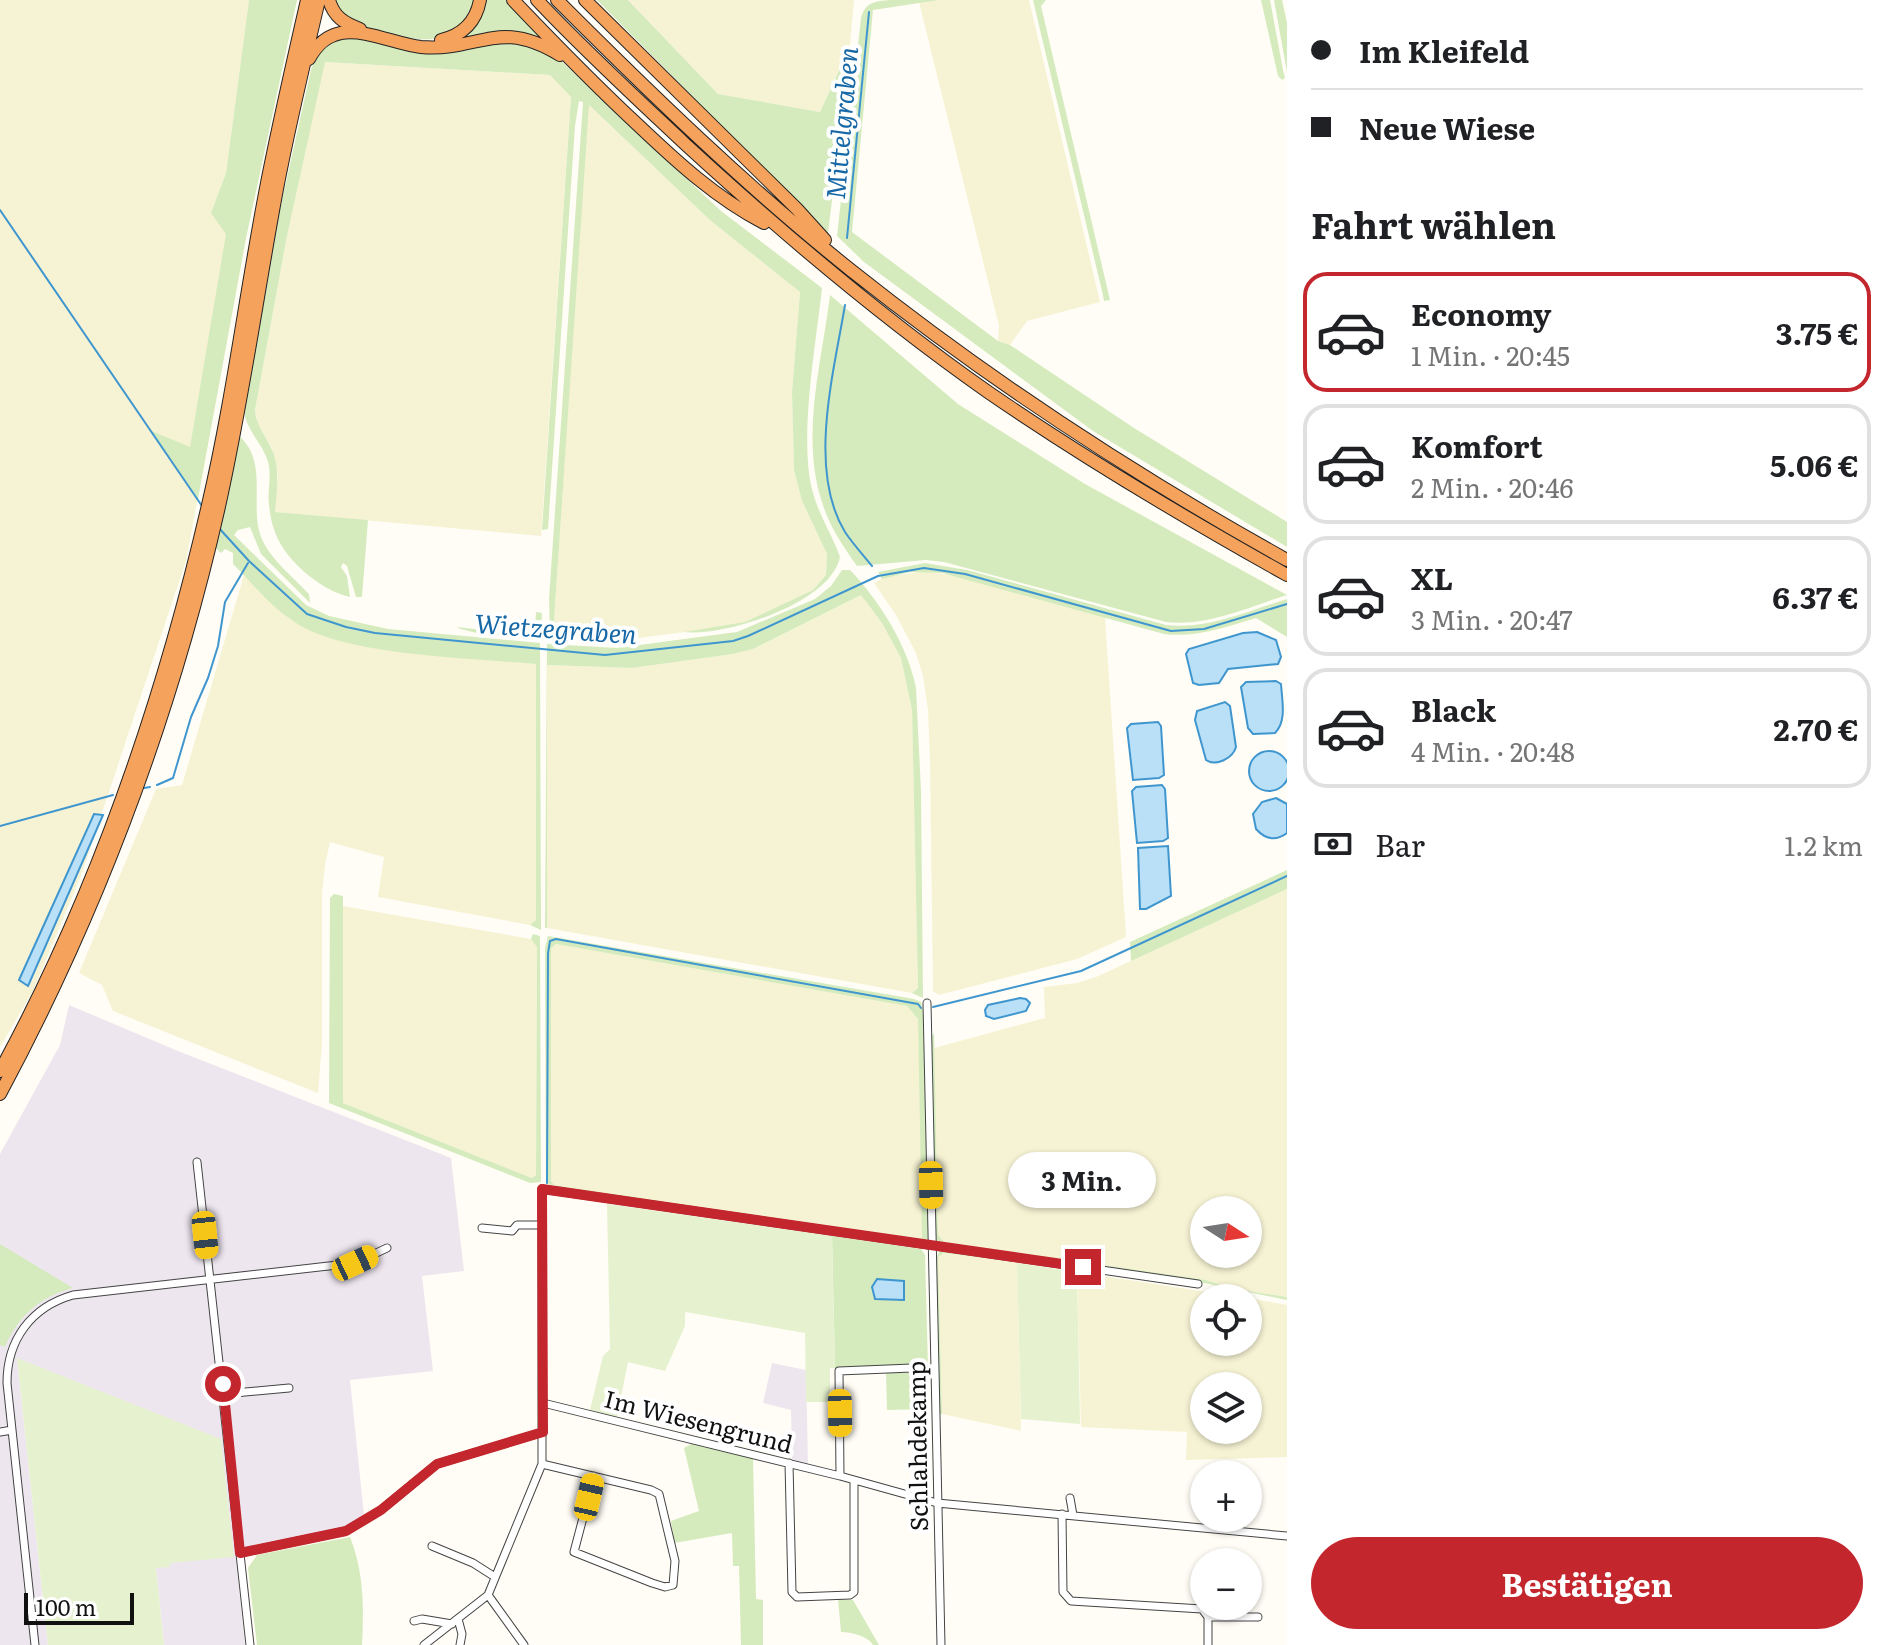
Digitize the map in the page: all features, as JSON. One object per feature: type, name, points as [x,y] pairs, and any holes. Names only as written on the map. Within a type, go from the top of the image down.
[{"type":"highway","points":[[213,506],[267,184],[307,0]]},
{"type":"highway","points":[[0,1094],[63,968],[129,806],[185,638],[277,188],[319,0]]},
{"type":"highway","points":[[329,0],[333,12],[350,25],[410,41],[426,42],[461,33],[476,17],[480,0]]},
{"type":"highway","points":[[513,0],[575,64],[710,190],[735,208],[784,233]]},
{"type":"highway","points":[[537,0],[634,96],[784,233],[905,330],[988,392],[1127,482],[1287,575]]},
{"type":"highway","points":[[557,0],[643,86],[763,196],[949,346],[1043,413],[1287,560]]},
{"type":"highway","points":[[585,0],[797,209],[851,269]]},
{"type":"highway","points":[[300,81],[315,47],[326,38],[348,32],[426,47],[516,36],[543,45],[575,64]]},
{"type":"highway","points":[[0,1071],[48,976],[120,799],[205,541]]},
{"type":"street","name":"Schlahdekamp","points":[[927,1003],[941,1645]]},
{"type":"street","points":[[197,1162],[250,1645]]},
{"type":"street","points":[[424,1645],[488,1595],[542,1464],[542,1189],[1198,1284]]},
{"type":"street","points":[[482,1228],[512,1231],[517,1225],[542,1225]]},
{"type":"street","points":[[35,1645],[7,1383],[10,1354],[20,1332],[38,1312],[73,1295],[355,1263],[387,1248]]},
{"type":"street","points":[[840,1476],[839,1371],[912,1368],[934,1372]]},
{"type":"street","points":[[224,1394],[289,1388]]},
{"type":"street","name":"Im Wiesengrund","points":[[543,1403],[937,1503],[1287,1536]]},
{"type":"street","points":[[0,1432],[12,1430]]},
{"type":"street","points":[[240,1553],[346,1531],[381,1510],[437,1464],[543,1432]]},
{"type":"street","points":[[789,1463],[792,1592],[797,1597],[850,1595],[854,1592],[854,1480]]},
{"type":"street","points":[[542,1464],[594,1476],[659,1494],[675,1561],[673,1585],[665,1587],[652,1583],[574,1552],[594,1476]]},
{"type":"street","points":[[1070,1498],[1073,1515]]},
{"type":"street","points":[[1062,1514],[1063,1592],[1071,1601],[1190,1608]]},
{"type":"street","points":[[432,1546],[473,1563],[495,1577]]},
{"type":"street","points":[[488,1595],[524,1645]]},
{"type":"street","points":[[1208,1620],[1208,1645]]},
{"type":"street","points":[[414,1621],[455,1621]]},
{"type":"street","points":[[455,1621],[462,1634],[460,1645]]},
{"type":"shaded area","points":[[0,0],[249,0],[226,173],[211,213],[246,238],[186,561],[81,876],[33,991],[0,1047]]},
{"type":"shaded area","points":[[628,0],[854,0],[848,68],[840,67],[820,112],[718,94]]},
{"type":"shaded area","points":[[1029,0],[1100,302],[1027,321],[1010,345],[998,341],[999,326],[919,2]]},
{"type":"shaded area","points":[[324,62],[550,75],[571,97],[541,536],[275,512],[278,477],[272,448],[258,424],[255,410],[287,236]]},
{"type":"shaded area","points":[[588,104],[711,221],[800,292],[792,392],[794,470],[802,501],[827,554],[826,575],[813,590],[745,622],[616,641],[588,640],[563,634],[554,620]]},
{"type":"shaded area","points":[[926,571],[966,578],[1105,617],[1126,937],[1077,959],[939,995],[933,991],[930,759],[923,676],[916,653],[896,615],[874,583],[885,577]]},
{"type":"shaded area","points":[[244,575],[288,618],[322,635],[384,649],[536,664],[536,921],[530,925],[378,897],[384,857],[330,842],[322,893],[322,1044],[318,1093],[113,1011],[102,985],[79,973],[156,789],[182,785]]},
{"type":"shaded area","points":[[861,595],[882,623],[901,658],[912,710],[918,988],[912,993],[547,928],[547,665],[632,668],[733,654],[753,649]]},
{"type":"shaded area","points":[[1287,889],[1287,1297],[1262,1293],[1262,1284],[1218,1284],[944,1243],[938,1235],[934,1048],[1045,1018],[1044,987],[1077,983]]},
{"type":"shaded area","points":[[343,906],[531,939],[537,946],[536,1175],[532,1178],[343,1103]]},
{"type":"shaded area","points":[[557,944],[907,1006],[918,1019],[923,1239],[556,1187],[551,1181],[551,949]]},
{"type":"shaded area","points":[[69,1005],[451,1158],[464,1271],[422,1276],[433,1371],[350,1380],[364,1515],[343,1528],[235,1549],[245,1645],[164,1645],[156,1568],[17,1358],[48,1645],[0,1645],[0,1154],[60,1045]]},
{"type":"shaded area","points":[[944,1253],[1017,1263],[1021,1431],[942,1414],[938,1257]]},
{"type":"shaded area","points":[[1077,1272],[1190,1289],[1190,1356],[1262,1356],[1262,1301],[1287,1305],[1287,1457],[1186,1460],[1187,1432],[1081,1427]]},
{"type":"shaded area","points":[[772,1363],[806,1370],[808,1465],[792,1461],[791,1410],[763,1403]]},
{"type":"green space","points":[[249,0],[297,0],[246,238],[198,499],[149,430],[190,447],[226,234],[211,213],[226,173]]},
{"type":"green space","points":[[333,0],[478,0],[467,25],[441,37],[418,39],[392,36],[355,25],[346,19]]},
{"type":"green space","points":[[485,0],[506,0],[525,23],[529,23],[550,45],[536,38],[449,43]]},
{"type":"green space","points":[[597,0],[628,0],[718,94],[820,112],[841,66],[848,68],[828,233]]},
{"type":"green space","points":[[890,0],[939,0],[873,10],[852,232],[998,341],[1010,345],[1134,428],[1287,522],[1287,547],[1093,431],[864,262],[837,236],[861,18],[868,6]]},
{"type":"green space","points":[[1033,0],[1046,0],[1041,6],[1110,300],[1104,301]]},
{"type":"green space","points":[[1261,0],[1270,0],[1285,78],[1282,80],[1278,76]]},
{"type":"green space","points":[[1274,0],[1282,0],[1287,23],[1287,72]]},
{"type":"green space","points":[[360,38],[415,50],[516,40],[558,58],[721,211],[822,288],[810,390],[808,467],[821,515],[840,557],[832,574],[818,589],[774,614],[749,623],[724,629],[684,632],[745,622],[813,590],[826,575],[827,554],[802,501],[794,470],[792,392],[800,292],[711,221],[589,105],[554,620],[563,634],[571,636],[569,640],[550,634],[549,599],[583,102],[579,101],[575,126],[548,529],[542,530],[571,97],[550,75],[325,62],[287,236],[255,410],[277,467],[275,512],[368,520],[362,597],[356,597],[347,566],[343,563],[341,567],[347,576],[350,597],[327,588],[294,562],[278,540],[273,526],[268,462],[244,412],[275,232],[311,70],[319,53],[329,44],[342,39]]},
{"type":"green space","points":[[830,295],[958,404],[1085,484],[1287,595],[1212,619],[1166,622],[944,562],[926,560],[857,566],[825,511],[813,451],[815,398]]},
{"type":"green space","points":[[239,436],[248,446],[256,471],[261,537],[276,560],[309,594],[310,603],[261,554],[250,527],[238,530],[234,535],[306,605],[329,616],[388,629],[540,643],[541,930],[530,925],[536,920],[536,664],[414,654],[351,644],[301,626],[282,613],[233,564],[233,553],[225,549],[221,553],[216,548]]},
{"type":"green space","points":[[925,563],[967,570],[1166,625],[1212,622],[1287,599],[1287,637],[1256,618],[1199,633],[1164,634],[942,573],[910,572],[882,579],[878,572]]},
{"type":"green space","points":[[842,570],[850,570],[882,609],[906,656],[916,688],[921,791],[923,998],[912,993],[918,988],[912,710],[901,658],[882,623],[861,595],[753,649],[733,654],[632,668],[547,665],[545,928],[547,644],[617,648],[737,632],[815,599],[831,586]]},
{"type":"green space","points":[[536,612],[542,613],[541,628],[525,634],[487,634],[456,627],[502,632],[535,627]]},
{"type":"green space","points":[[1287,870],[1287,889],[1131,961],[1130,942]]},
{"type":"green space","points":[[334,894],[343,896],[343,1103],[532,1178],[536,1175],[537,947],[531,939],[533,934],[540,936],[541,1182],[530,1183],[329,1103],[330,898]]},
{"type":"green space","points":[[548,936],[921,1002],[929,1238],[925,1241],[777,1219],[922,1239],[918,1019],[907,1006],[556,944],[551,949],[551,1181],[555,1185],[546,1184],[545,948]]},
{"type":"green space","points":[[934,1033],[938,1235],[944,1242],[1218,1284],[940,1244],[935,1238],[931,1037]]},
{"type":"green space","points":[[607,1204],[832,1236],[835,1368],[830,1368],[830,1402],[806,1402],[805,1333],[685,1312],[685,1326],[665,1371],[628,1362],[617,1417],[590,1410],[603,1356],[610,1349]]},
{"type":"green space","points":[[832,1236],[921,1249],[925,1255],[928,1367],[835,1368]]},
{"type":"green space","points":[[0,1244],[73,1288],[51,1296],[32,1309],[5,1347],[0,1345]]},
{"type":"green space","points":[[941,1249],[1022,1263],[944,1253],[938,1257],[942,1414],[939,1414],[935,1268],[937,1256]]},
{"type":"green space","points":[[1017,1263],[1077,1272],[1080,1424],[1021,1419]]},
{"type":"green space","points":[[1262,1293],[1287,1297],[1287,1300],[1262,1295]]},
{"type":"green space","points":[[17,1358],[221,1439],[234,1557],[170,1563],[170,1567],[156,1568],[164,1645],[48,1645]]},
{"type":"green space","points":[[886,1372],[928,1374],[929,1409],[887,1410]]},
{"type":"green space","points":[[693,1443],[753,1458],[756,1599],[763,1600],[763,1645],[741,1645],[739,1566],[733,1566],[732,1533],[674,1543],[671,1521],[699,1511],[684,1448]]},
{"type":"green space","points":[[350,1537],[362,1590],[362,1645],[257,1645],[248,1568],[257,1555]]},
{"type":"green space","points":[[838,1599],[853,1600],[879,1645],[873,1645],[859,1635],[841,1632]]},
{"type":"water","points":[[1257,632],[1276,640],[1281,657],[1278,664],[1228,669],[1219,683],[1193,683],[1186,654],[1189,649],[1243,633]]},
{"type":"water","points":[[1276,681],[1281,684],[1283,710],[1279,728],[1275,733],[1253,734],[1248,728],[1241,687],[1246,682]]},
{"type":"water","points":[[1225,702],[1230,706],[1236,747],[1224,760],[1210,762],[1206,760],[1195,720],[1197,711]]},
{"type":"water","points":[[1158,722],[1161,726],[1164,775],[1133,780],[1127,728],[1131,724]]},
{"type":"water","points":[[1269,751],[1283,757],[1287,763],[1287,779],[1283,785],[1269,791],[1255,785],[1249,771],[1255,757]]},
{"type":"water","points":[[1162,785],[1165,789],[1168,838],[1137,843],[1132,791],[1136,787]]},
{"type":"water","points":[[1276,798],[1287,804],[1287,833],[1270,838],[1256,829],[1253,814],[1262,802]]},
{"type":"water","points":[[94,814],[103,815],[28,986],[19,980]]},
{"type":"water","points":[[1168,846],[1171,896],[1140,909],[1138,848]]},
{"type":"water","points":[[1020,998],[1030,1003],[1026,1011],[994,1019],[986,1016],[988,1005]]},
{"type":"water","points":[[877,1279],[904,1281],[904,1300],[875,1299],[872,1287]]},
{"type":"waterway","name":"Mittelgraben","points":[[847,238],[869,12]]},
{"type":"waterway","name":"Wietzegraben","points":[[0,210],[202,506]]},
{"type":"waterway","name":"Mittelgraben","points":[[845,305],[830,390],[825,451],[827,480],[845,532],[872,566]]},
{"type":"waterway","name":"Wietzegraben","points":[[218,527],[249,561],[307,614],[346,627],[375,633],[605,655],[733,641],[878,576],[924,568],[965,574],[1171,631],[1204,629],[1287,604]]},
{"type":"waterway","points":[[157,785],[173,778],[191,717],[218,646],[225,602],[248,563]]},
{"type":"waterway","points":[[144,788],[150,787]]},
{"type":"waterway","points":[[0,826],[113,795]]},
{"type":"waterway","points":[[933,1007],[1081,971],[1287,876]]},
{"type":"waterway","points":[[547,1183],[550,941],[556,939],[918,1004],[921,1008]]},
{"type":"route","points":[[223,1384],[240,1553],[346,1531],[381,1510],[433,1466],[543,1432],[542,1189],[1083,1267]]}]
